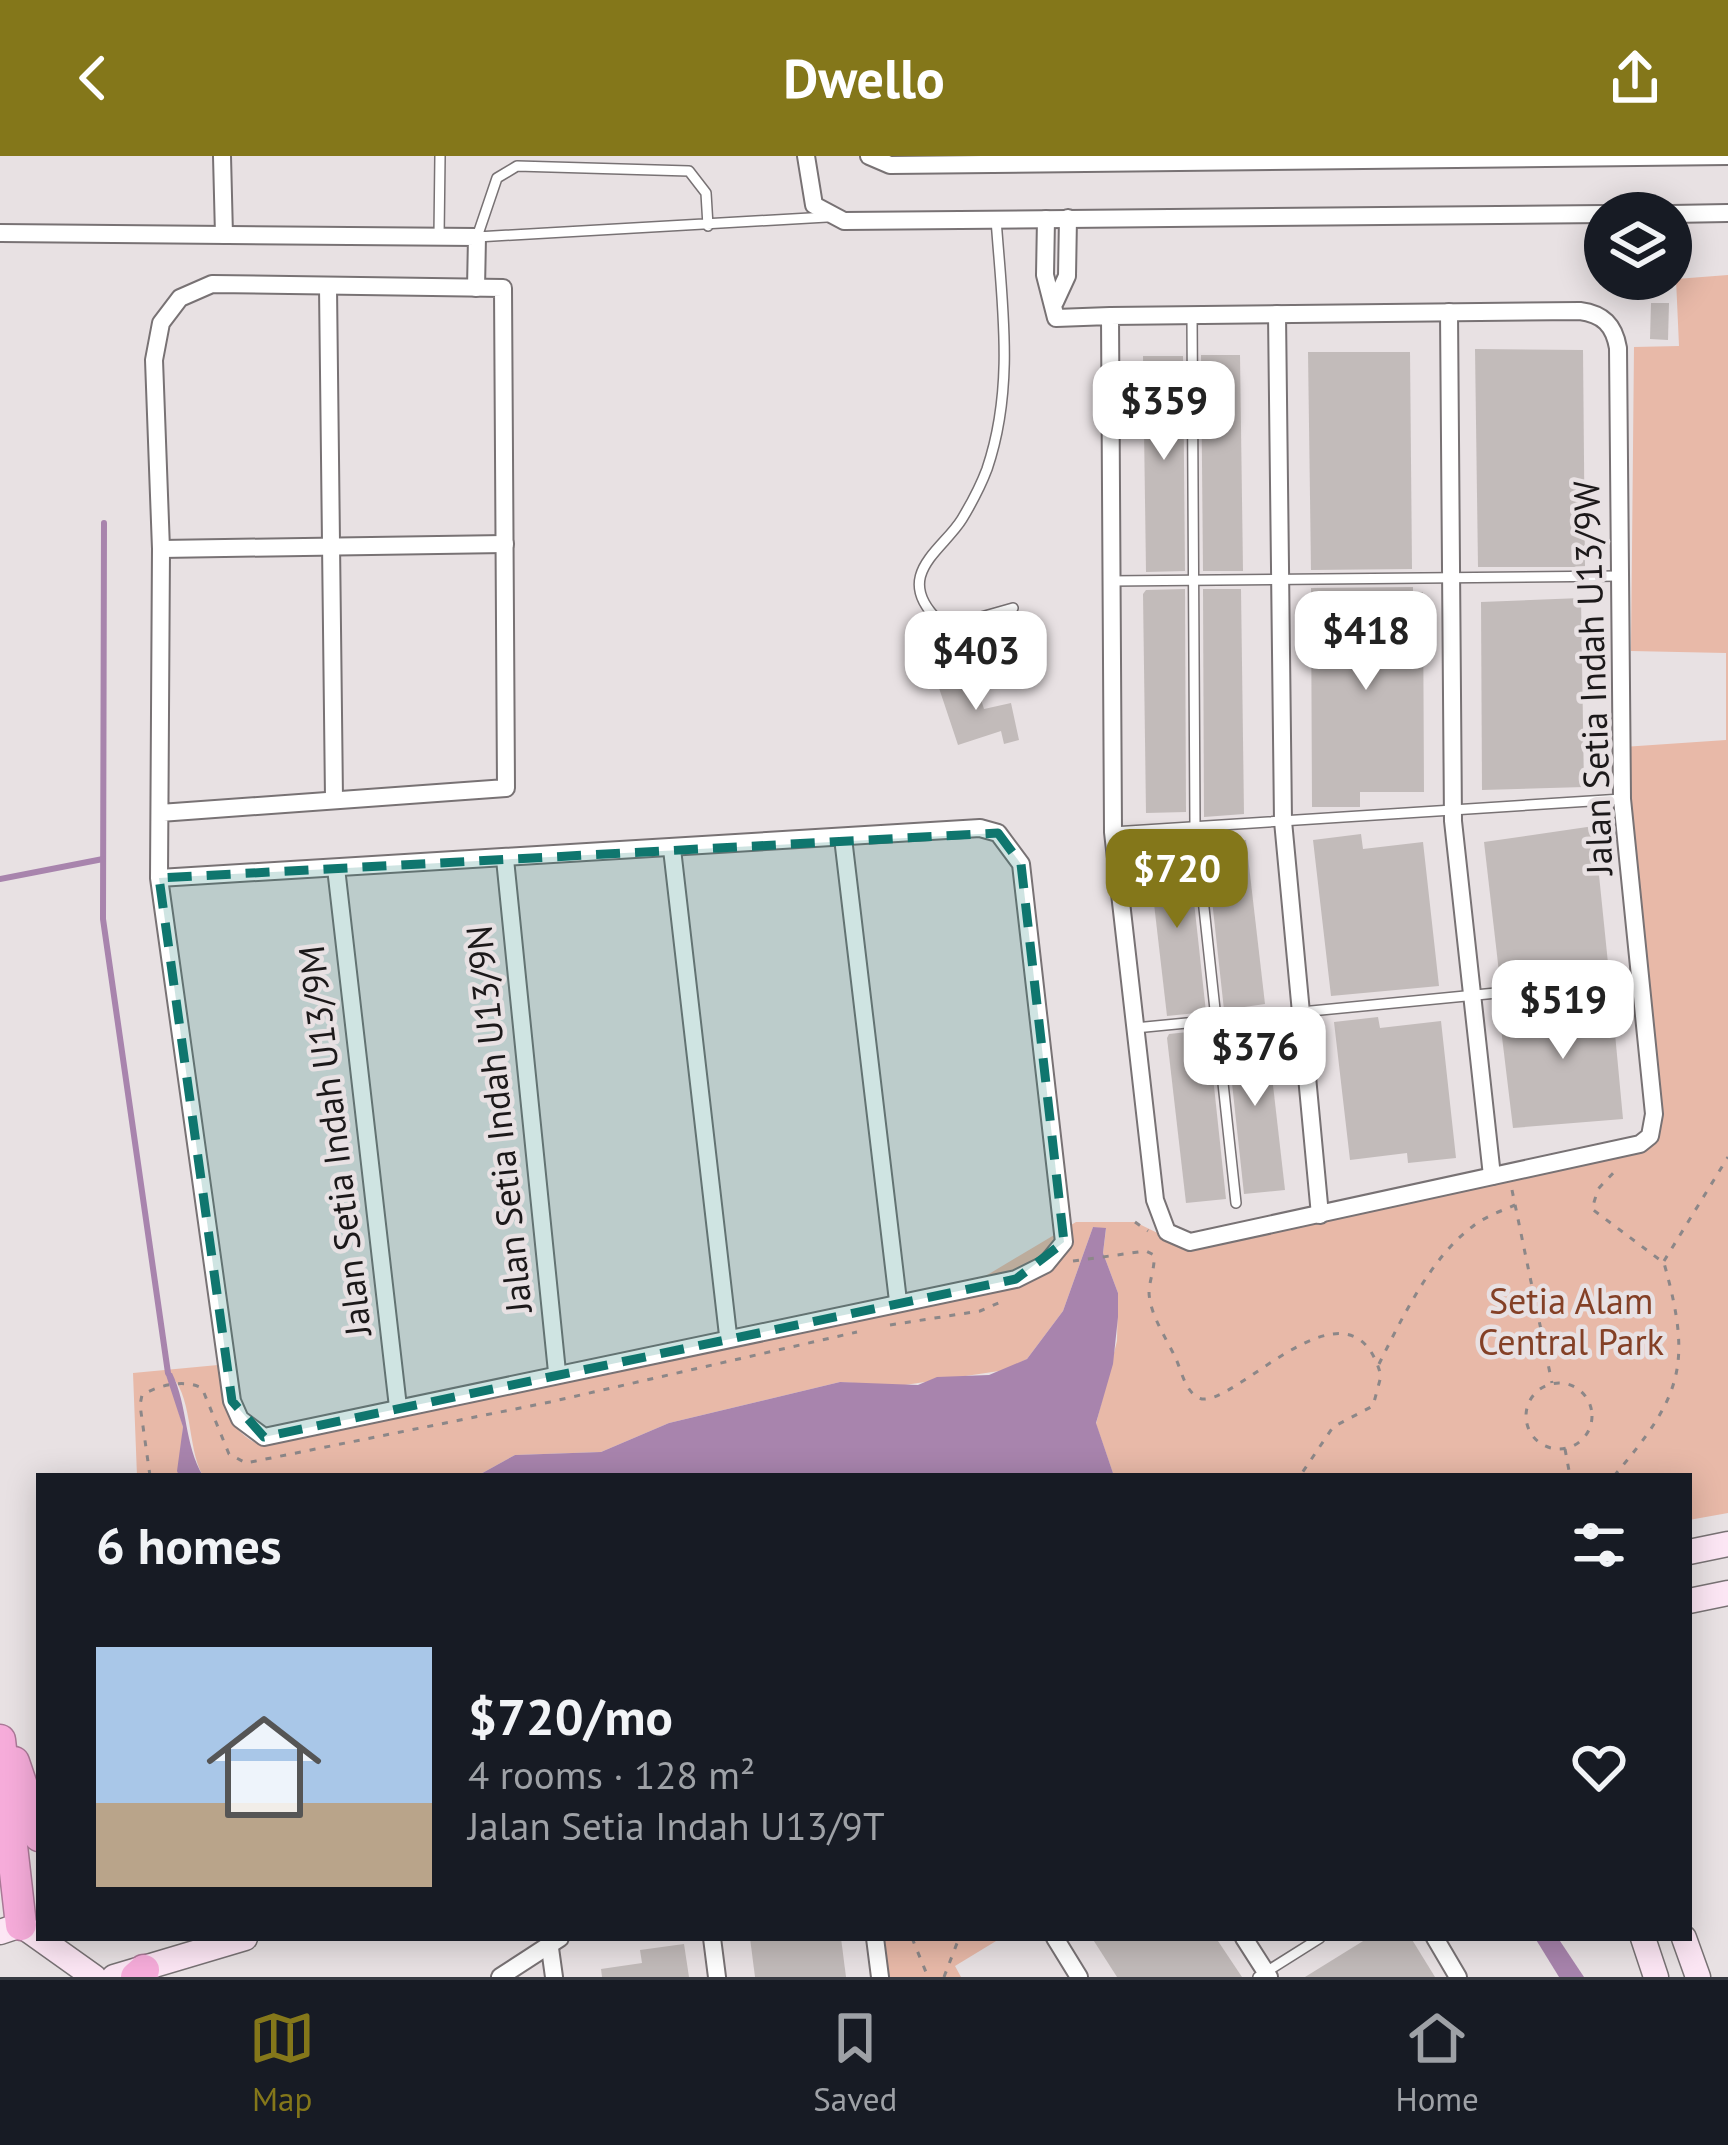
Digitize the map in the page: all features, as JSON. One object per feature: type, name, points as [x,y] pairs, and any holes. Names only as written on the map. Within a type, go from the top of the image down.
[{"type":"highway","points":[[0,1742],[22,1779],[36,1826]]},
{"type":"highway","points":[[0,1742],[10,1928]]},
{"type":"street","points":[[222,156],[224,235]]},
{"type":"street","points":[[806,156],[814,205],[828,217],[844,221],[1584,214]]},
{"type":"street","points":[[869,156],[890,165],[1174,158],[1728,156]]},
{"type":"street","points":[[1692,214],[1728,214]]},
{"type":"street","points":[[1055,302],[1066,276],[1068,218]]},
{"type":"street","points":[[1046,219],[1046,275],[1056,318],[1110,316],[1449,312],[1452,810],[1472,995],[1500,1174],[1190,1242],[1167,1232],[1155,1200],[1113,832],[1110,316]]},
{"type":"street","points":[[0,232],[477,237],[476,288]]},
{"type":"street","points":[[159,878],[980,828],[998,833],[1021,864],[1064,1242],[1046,1264],[1016,1279],[898,1300],[264,1437],[240,1419],[229,1379],[159,878],[161,549],[154,360],[161,323],[180,298],[212,284],[503,288],[506,788],[160,813]]},
{"type":"street","points":[[328,287],[334,799]]},
{"type":"street","name":"Jalan Setia Indah U13/9W","points":[[1449,312],[1597,313],[1612,329],[1618,348],[1622,799],[1654,1127],[1640,1144],[1500,1174]]},
{"type":"street","points":[[1277,314],[1283,821],[1320,1215]]},
{"type":"street","points":[[161,549],[505,544]]},
{"type":"street","points":[[843,838],[898,1300]]},
{"type":"street","points":[[672,849],[728,1336]]},
{"type":"street","name":"Jalan Setia Indah U13/9N","points":[[505,859],[557,1372]]},
{"type":"street","name":"Jalan Setia Indah U13/9M","points":[[336,868],[398,1407]]},
{"type":"street","points":[[1692,1551],[1728,1544]]},
{"type":"street","points":[[1692,1600],[1728,1593]]},
{"type":"street","points":[[131,1974],[236,1941]]},
{"type":"street","points":[[500,1977],[554,1941]]},
{"type":"street","points":[[554,1977],[555,1941]]},
{"type":"street","points":[[712,1941],[717,1977]]},
{"type":"street","points":[[875,1941],[880,1977]]},
{"type":"street","points":[[1057,1941],[1079,1977]]},
{"type":"street","points":[[1246,1941],[1264,1975]]},
{"type":"street","points":[[1437,1941],[1459,1977]]},
{"type":"street","points":[[1644,1941],[1656,1977]]},
{"type":"street","points":[[1685,1941],[1698,1977]]},
{"type":"street","points":[[46,1977],[60,1945],[94,1977]]},
{"type":"lane","points":[[439,236],[440,156]]},
{"type":"lane","points":[[708,226],[706,193],[689,171],[517,166],[497,178],[477,237],[708,226],[828,217]]},
{"type":"lane","points":[[996,220],[1006,378],[999,424],[986,473],[966,512],[925,557],[922,575],[930,612],[938,620],[967,621],[1012,608]]},
{"type":"lane","points":[[1192,315],[1195,825],[1236,1203]]},
{"type":"lane","points":[[1110,581],[1620,576]]},
{"type":"lane","points":[[1113,832],[1622,799]]},
{"type":"lane","points":[[1135,1028],[1641,980]]},
{"type":"lane","points":[[1264,1975],[1315,1941]]},
{"type":"path","points":[[1664,1263],[1728,1157]]},
{"type":"path","points":[[1615,1473],[1662,1417],[1677,1380],[1678,1328],[1664,1263],[1592,1209],[1598,1189],[1627,1158]]},
{"type":"path","points":[[1500,1174],[1515,1205],[1552,1383]]},
{"type":"path","points":[[1302,1473],[1334,1427],[1372,1406],[1378,1365],[1399,1324],[1456,1241],[1473,1225],[1515,1205]]},
{"type":"path","points":[[1076,1259],[1147,1251],[1154,1255],[1151,1304],[1186,1385],[1198,1398],[1214,1400],[1227,1395],[1262,1365],[1330,1336],[1346,1335],[1361,1343],[1378,1365]]},
{"type":"path","points":[[150,1473],[142,1395],[156,1387],[193,1383]]},
{"type":"path","points":[[1552,1383],[1570,1383],[1585,1393],[1592,1409],[1591,1427],[1581,1442],[1565,1449],[1548,1448],[1534,1438],[1526,1422],[1527,1405],[1537,1390],[1552,1383]]},
{"type":"path","points":[[1565,1449],[1569,1473]]},
{"type":"path","points":[[913,1941],[928,1977]]},
{"type":"path","points":[[944,1977],[958,1941]]},
{"type":"highlighted area","points":[[998,833],[1021,864],[1064,1242],[1016,1279],[264,1437],[232,1401],[159,878]]},
{"type":"green space","name":"Setia Alam Central Park","points":[[1728,275],[1728,1513],[1692,1519],[1692,1473],[1113,1473],[1096,1424],[1117,1341],[1118,1293],[1103,1253],[1106,1229],[1093,1227],[1063,1311],[1027,1359],[1006,1370],[898,1386],[840,1382],[669,1423],[601,1452],[515,1455],[482,1473],[202,1473],[182,1392],[167,1372],[183,1427],[179,1473],[137,1473],[133,1373],[218,1365],[233,1423],[262,1446],[952,1296],[1076,1222],[1135,1222],[1176,1242],[1655,1134],[1623,747],[1726,740],[1726,653],[1631,651],[1634,347],[1679,346],[1677,300],[1692,300],[1692,278]]},
{"type":"green space","points":[[875,1941],[996,1941],[955,1966],[961,1977],[880,1977]]},
{"type":"shaded area","points":[[1093,1227],[1106,1228],[1103,1253],[1118,1293],[1118,1317],[1113,1364],[1096,1423],[1113,1473],[482,1473],[515,1455],[601,1452],[669,1423],[840,1382],[918,1385],[937,1377],[989,1375],[1027,1359],[1063,1311]]},
{"type":"shaded area","points":[[165,1372],[172,1373],[177,1386],[202,1473],[178,1473],[183,1427]]},
{"type":"shaded area","points":[[1537,1941],[1560,1941],[1584,1977],[1559,1977]]},
{"type":"building","points":[[1651,303],[1669,303],[1668,340],[1650,339]]},
{"type":"building","points":[[1475,349],[1583,350],[1585,567],[1478,567]]},
{"type":"building","points":[[1308,352],[1410,352],[1412,569],[1311,570]]},
{"type":"building","points":[[1201,355],[1240,355],[1243,571],[1203,571]]},
{"type":"building","points":[[1143,356],[1183,356],[1185,571],[1146,572]]},
{"type":"building","points":[[1413,587],[1413,592],[1423,592],[1424,792],[1360,792],[1360,807],[1312,807],[1311,588]]},
{"type":"building","points":[[1185,589],[1186,812],[1146,813],[1143,594],[1146,590]]},
{"type":"building","points":[[1203,589],[1241,589],[1244,814],[1204,817]]},
{"type":"building","points":[[1581,598],[1584,787],[1482,790],[1481,602]]},
{"type":"building","points":[[1002,627],[1016,672],[994,678],[980,634]]},
{"type":"building","points":[[973,674],[984,709],[1011,703],[1019,740],[1004,744],[1001,731],[958,745],[938,685]]},
{"type":"building","points":[[1594,826],[1609,973],[1500,981],[1484,842]]},
{"type":"building","points":[[1361,834],[1363,849],[1423,842],[1439,986],[1331,996],[1313,840]]},
{"type":"building","points":[[1246,840],[1265,1004],[1224,1010],[1206,845]]},
{"type":"building","points":[[1188,847],[1206,1012],[1167,1016],[1148,852]]},
{"type":"building","points":[[1611,991],[1623,1119],[1513,1128],[1499,1012],[1561,1004],[1560,996]]},
{"type":"building","points":[[1378,1017],[1380,1028],[1441,1021],[1456,1158],[1408,1163],[1407,1153],[1350,1160],[1334,1022]]},
{"type":"building","points":[[1266,1024],[1285,1190],[1244,1194],[1226,1028]]},
{"type":"building","points":[[1208,1030],[1226,1199],[1186,1203],[1167,1038]]},
{"type":"building","points":[[750,1941],[841,1941],[846,1977],[755,1977]]},
{"type":"building","points":[[1094,1941],[1218,1941],[1242,1977],[1117,1977]]},
{"type":"building","points":[[1363,1941],[1413,1941],[1435,1977],[1305,1977]]},
{"type":"building","points":[[684,1944],[689,1977],[602,1977],[601,1969],[642,1963],[640,1950]]},
{"type":"waterway","points":[[104,523],[103,919],[168,1373]]},
{"type":"waterway","points":[[0,879],[103,859]]}]
